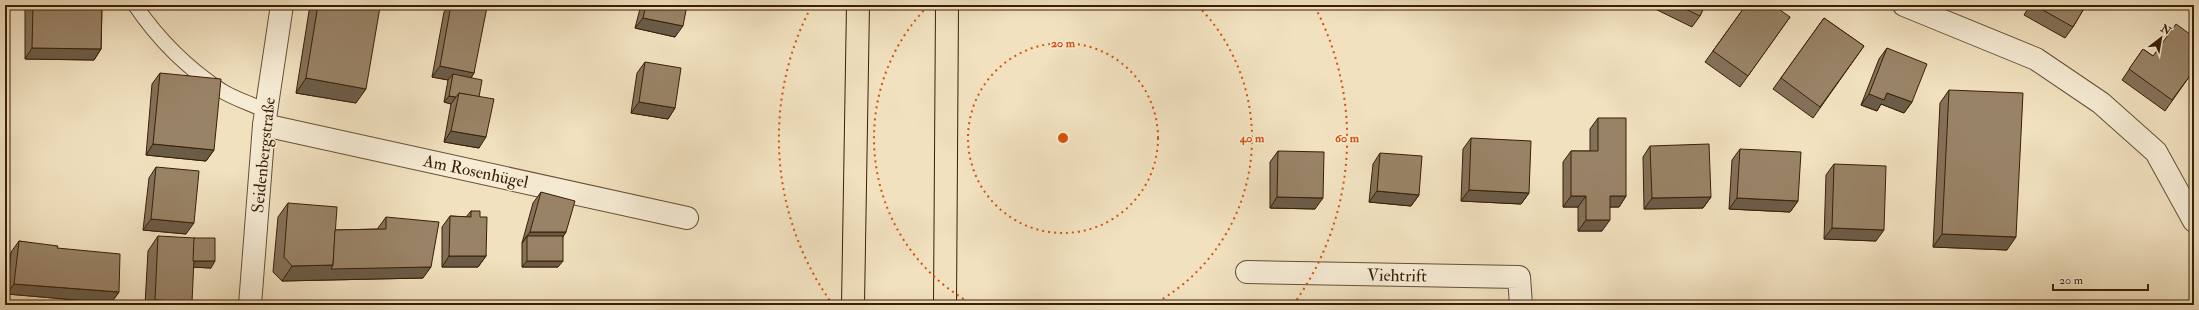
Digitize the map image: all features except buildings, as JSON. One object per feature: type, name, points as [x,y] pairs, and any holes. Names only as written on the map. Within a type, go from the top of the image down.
[{"type":"highway","points":[[853,305],[858,5]]},
{"type":"highway","points":[[945,305],[947,5]]},
{"type":"street","name":"Seidenbergstraße","points":[[250,305],[265,118],[282,5]]},
{"type":"street","points":[[1904,5],[2036,59],[2101,103],[2156,152],[2194,221]]},
{"type":"street","name":"Am Rosenhügel","points":[[265,118],[687,218]]},
{"type":"street","name":"Viehtrift","points":[[1246,272],[1519,277],[1521,305]]},
{"type":"lane","points":[[135,5],[153,31],[185,63],[223,92],[265,118]]}]
